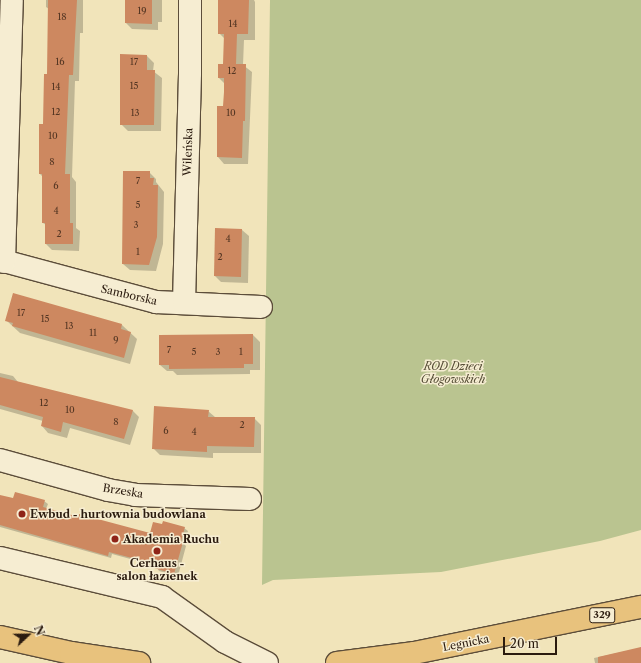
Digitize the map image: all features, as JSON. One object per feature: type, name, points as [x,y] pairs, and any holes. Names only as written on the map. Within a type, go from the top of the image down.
[{"type":"main road","name":"Legnicka","points":[[337,663],[414,653],[641,607]]},
{"type":"main road","points":[[0,637],[71,653],[132,663]]},
{"type":"street","points":[[2,261],[6,42],[12,0]]},
{"type":"street","name":"Wileńska","points":[[184,304],[190,73],[190,0]]},
{"type":"street","name":"Samborska","points":[[2,261],[130,297],[156,302],[261,307]]},
{"type":"street","name":"Brzeska","points":[[0,460],[108,490],[135,495],[250,499]]},
{"type":"street","points":[[0,558],[162,597],[226,642],[266,663]]},
{"type":"green space","name":"ROD Dzieci Głogowskich","points":[[270,0],[641,0],[641,530],[600,541],[441,572],[273,580],[262,585]]},
{"type":"building","points":[[48,0],[77,0],[73,75],[69,75],[65,174],[70,174],[70,223],[73,223],[73,244],[45,244],[45,223],[42,223],[42,174],[39,174],[39,124],[43,124],[44,74],[47,74]]},
{"type":"building","points":[[125,0],[152,0],[152,24],[125,23]]},
{"type":"building","points":[[218,0],[249,0],[248,34],[237,34],[236,64],[246,64],[245,121],[243,121],[242,158],[217,157],[217,106],[223,106],[224,92],[224,78],[218,78],[218,64],[223,64],[224,34],[218,34]]},
{"type":"building","points":[[120,54],[147,55],[147,70],[155,70],[154,125],[120,125]]},
{"type":"building","points":[[123,171],[150,171],[150,178],[154,178],[153,185],[158,185],[157,237],[149,265],[122,264]]},
{"type":"building","points":[[215,228],[242,229],[241,277],[214,276]]},
{"type":"building","points":[[13,293],[122,324],[121,329],[131,332],[124,358],[12,326],[13,323],[5,321]]},
{"type":"building","points":[[253,334],[253,364],[244,364],[244,368],[169,369],[169,365],[159,365],[159,335]]},
{"type":"building","points":[[0,377],[133,410],[124,439],[63,422],[61,432],[41,426],[43,417],[0,405]]},
{"type":"building","points":[[154,406],[209,410],[208,417],[255,417],[254,447],[207,446],[207,452],[152,449]]},
{"type":"building","points":[[15,492],[45,500],[43,507],[79,517],[79,514],[150,533],[153,522],[162,524],[163,521],[185,527],[181,541],[183,542],[174,574],[154,568],[155,564],[109,552],[108,556],[0,525],[0,495],[13,498]]},
{"type":"building","points":[[641,647],[641,663],[598,663],[598,657]]},
{"type":"place","name":"Ewbud - hurtownia budowlana","points":[[22,514]]},
{"type":"place","name":"Akademia Ruchu","points":[[115,539]]},
{"type":"place","name":"Cerhaus - salon łazienek","points":[[157,551]]}]
